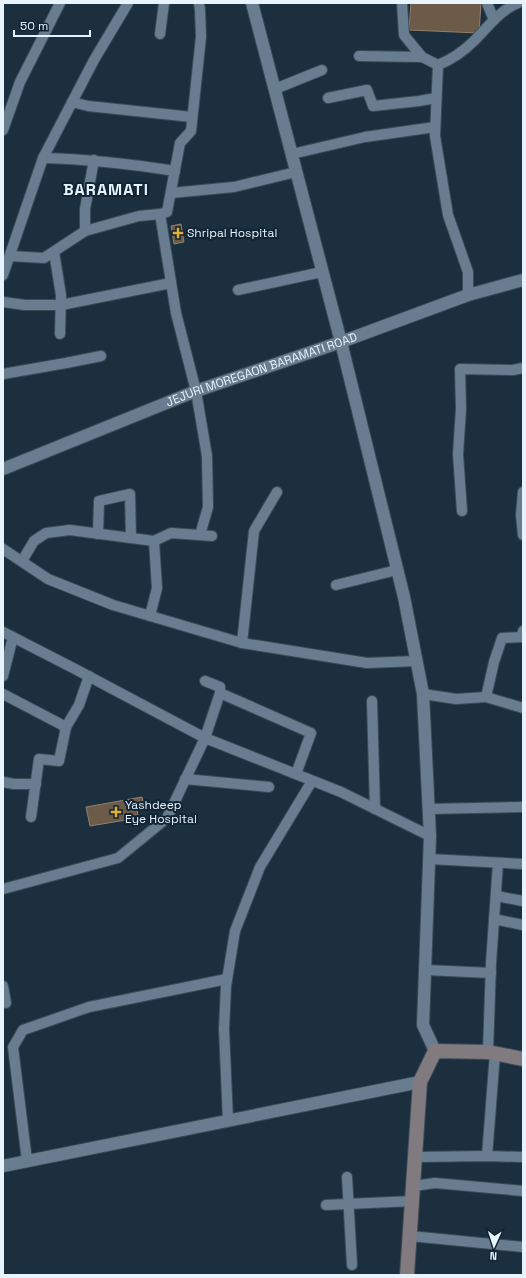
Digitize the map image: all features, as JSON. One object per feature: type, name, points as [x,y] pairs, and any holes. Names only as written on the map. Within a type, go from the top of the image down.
[{"type":"main road","points":[[407,1275],[420,1082],[435,1051],[491,1052],[523,1059]]},
{"type":"street","points":[[3,130],[20,82],[60,3]]},
{"type":"street","points":[[3,275],[43,158],[94,60],[128,3]]},
{"type":"street","points":[[160,34],[164,3]]},
{"type":"street","points":[[10,256],[44,258],[85,231],[139,216],[167,212],[180,143],[191,131],[201,37],[199,3]]},
{"type":"street","points":[[252,3],[341,342],[404,597],[423,694],[430,836],[423,1025],[435,1051]]},
{"type":"street","points":[[402,3],[404,35],[422,57],[438,65],[452,59],[473,42],[494,20],[518,3]]},
{"type":"street","points":[[488,3],[494,20]]},
{"type":"street","points":[[359,56],[422,57]]},
{"type":"street","points":[[438,65],[435,136],[448,215],[468,272],[468,295]]},
{"type":"street","points":[[275,89],[322,70]]},
{"type":"street","points":[[328,98],[367,90],[373,106],[436,98]]},
{"type":"street","points":[[72,102],[88,106],[192,117]]},
{"type":"street","points":[[292,154],[365,137],[435,127]]},
{"type":"street","points":[[43,158],[94,160],[133,164],[175,171]]},
{"type":"street","points":[[85,231],[85,209],[94,160]]},
{"type":"street","points":[[170,193],[234,187],[296,172]]},
{"type":"street","points":[[160,214],[176,313],[196,391],[207,456],[208,507],[200,535]]},
{"type":"street","points":[[54,252],[61,295],[60,334]]},
{"type":"street","points":[[238,290],[322,272]]},
{"type":"street","name":"JEJURI MOREGAON BARAMATI ROAD","points":[[3,469],[196,391],[341,342],[468,295],[523,280]]},
{"type":"street","points":[[3,302],[25,305],[61,305],[171,284]]},
{"type":"street","points":[[3,374],[101,356]]},
{"type":"street","points":[[462,511],[458,454],[461,409],[460,369],[513,370],[523,368]]},
{"type":"street","points":[[242,643],[254,531],[277,492]]},
{"type":"street","points":[[523,492],[521,515],[523,535]]},
{"type":"street","points":[[98,534],[99,501],[130,494],[131,538]]},
{"type":"street","points":[[22,562],[34,541],[46,532],[70,530],[154,541],[171,533],[212,536]]},
{"type":"street","points":[[150,616],[157,588],[154,541]]},
{"type":"street","points":[[3,549],[48,579],[113,605],[242,643],[368,663],[417,661]]},
{"type":"street","points":[[336,585],[397,570]]},
{"type":"street","points":[[3,632],[205,738],[342,792],[430,836]]},
{"type":"street","points":[[486,697],[494,662],[502,638],[523,635]]},
{"type":"street","points":[[3,676],[13,637]]},
{"type":"street","points":[[32,817],[39,759],[60,761],[66,727],[79,705],[89,676]]},
{"type":"street","points":[[3,889],[118,858],[168,818],[205,738],[220,693],[220,687],[205,682]]},
{"type":"street","points":[[220,693],[311,733],[296,774]]},
{"type":"street","points":[[3,694],[66,727]]},
{"type":"street","points":[[423,694],[456,699],[486,697],[523,708]]},
{"type":"street","points":[[372,701],[375,809]]},
{"type":"street","points":[[185,779],[269,787]]},
{"type":"street","points":[[228,1121],[224,1029],[227,979],[235,931],[260,867],[312,781]]},
{"type":"street","points":[[3,782],[14,784],[36,784]]},
{"type":"street","points":[[429,809],[523,807]]},
{"type":"street","points":[[429,859],[523,864]]},
{"type":"street","points":[[487,1156],[491,1052],[491,973],[498,863]]},
{"type":"street","points":[[496,896],[523,901]]},
{"type":"street","points":[[494,919],[523,925]]},
{"type":"street","points":[[426,970],[491,973]]},
{"type":"street","points":[[27,1161],[12,1047],[23,1030],[89,1007],[227,979]]},
{"type":"street","points":[[3,986],[6,1003]]},
{"type":"street","points":[[3,1166],[420,1082]]},
{"type":"street","points":[[415,1157],[523,1157]]},
{"type":"street","points":[[346,1177],[352,1265]]},
{"type":"street","points":[[413,1186],[435,1183],[523,1191]]},
{"type":"street","points":[[326,1205],[412,1201]]},
{"type":"street","points":[[410,1236],[523,1247]]},
{"type":"building","points":[[411,3],[481,3],[479,33],[409,30]]},
{"type":"building","points":[[181,224],[184,242],[174,244],[171,226]]},
{"type":"building","points":[[142,797],[144,806],[137,807],[138,818],[90,826],[86,807]]},
{"type":"place","name":"Shripal Hospital","points":[[178,233]]},
{"type":"place","name":"Yashdeep Eye Hospital","points":[[116,812]]},
{"type":"district","name":"BARAMATI","points":[[106,189]]}]
